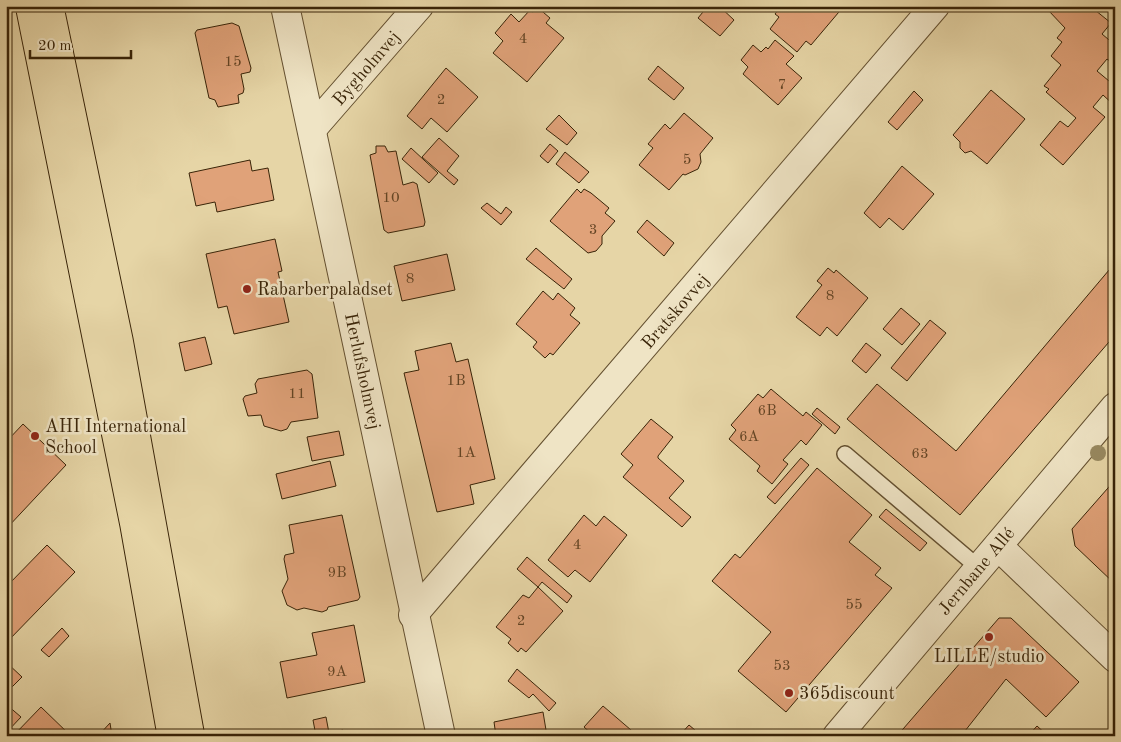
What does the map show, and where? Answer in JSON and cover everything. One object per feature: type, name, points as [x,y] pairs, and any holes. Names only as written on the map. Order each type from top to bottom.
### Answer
[{"type":"street","name":"Herlufsholmvej","points":[[285,6],[440,736]]},
{"type":"street","name":"Bygholmvej","points":[[312,129],[419,6]]},
{"type":"street","name":"Bratskovvej","points":[[413,615],[935,6]]},
{"type":"street","name":"Jernbane Allé","points":[[837,736],[1115,407]]},
{"type":"street","points":[[998,546],[1115,658]]},
{"type":"lane","points":[[845,454],[979,568]]},
{"type":"building","points":[[708,6],[719,6],[734,20],[720,36],[698,18]]},
{"type":"building","points":[[781,6],[844,6],[811,45],[806,41],[797,52],[770,29],[779,17],[775,14]]},
{"type":"building","points":[[1052,6],[1090,6],[1111,23],[1102,34],[1115,45],[1115,65],[1107,59],[1097,71],[1115,86],[1115,106],[1103,95],[1093,107],[1105,117],[1063,165],[1040,145],[1060,121],[1068,127],[1076,118],[1046,92],[1049,89],[1044,86],[1061,65],[1051,56],[1062,42],[1057,38],[1065,28],[1048,10]]},
{"type":"building","points":[[537,7],[550,18],[546,23],[564,38],[527,82],[493,53],[503,41],[495,33],[511,14],[519,22],[530,10],[533,12]]},
{"type":"building","points":[[232,23],[239,26],[251,68],[250,72],[241,74],[244,89],[243,93],[238,95],[239,103],[218,107],[215,100],[209,98],[195,33],[197,30]]},
{"type":"building","points":[[775,40],[794,56],[786,64],[802,78],[778,105],[743,74],[748,67],[741,60],[753,45],[761,52],[766,47],[768,49]]},
{"type":"building","points":[[658,66],[684,88],[674,100],[648,79]]},
{"type":"building","points":[[446,68],[478,97],[447,132],[431,118],[422,129],[407,116]]},
{"type":"building","points":[[991,90],[1025,119],[987,164],[971,151],[965,153],[960,148],[960,142],[953,135]]},
{"type":"building","points":[[914,91],[923,100],[897,130],[888,122]]},
{"type":"building","points":[[684,113],[713,138],[700,154],[701,162],[698,169],[685,175],[683,174],[669,190],[639,165],[653,148],[648,144],[665,124],[670,129]]},
{"type":"building","points":[[559,115],[577,133],[567,145],[546,129]]},
{"type":"building","points":[[439,138],[459,156],[447,171],[458,180],[454,185],[422,157]]},
{"type":"building","points":[[550,144],[558,151],[548,163],[540,156]]},
{"type":"building","points":[[376,146],[385,146],[388,152],[396,151],[403,185],[413,182],[417,184],[425,222],[424,226],[388,233],[384,230],[370,155],[376,153]]},
{"type":"building","points":[[411,148],[438,173],[429,183],[402,159]]},
{"type":"building","points":[[565,152],[589,172],[579,183],[556,164]]},
{"type":"building","points":[[250,160],[252,171],[268,168],[274,200],[217,212],[215,202],[196,206],[189,173]]},
{"type":"building","points":[[902,166],[934,194],[903,230],[889,218],[880,228],[864,213]]},
{"type":"building","points":[[577,189],[581,193],[584,189],[591,193],[609,208],[605,213],[615,221],[602,236],[602,244],[596,251],[588,253],[550,221]]},
{"type":"building","points":[[487,203],[501,214],[506,207],[512,212],[501,225],[481,208]]},
{"type":"building","points":[[647,220],[674,243],[664,256],[637,232]]},
{"type":"building","name":"Rabarberpaladset","points":[[275,239],[282,271],[278,272],[289,322],[234,334],[227,306],[218,308],[206,254]]},
{"type":"building","points":[[536,248],[572,279],[564,289],[526,259]]},
{"type":"building","points":[[447,254],[455,290],[402,301],[394,266]]},
{"type":"building","points":[[1115,263],[1115,335],[960,515],[847,419],[877,384],[956,451]]},
{"type":"building","points":[[828,268],[834,273],[836,270],[868,298],[837,336],[827,327],[820,336],[796,317],[822,285],[817,281]]},
{"type":"building","points":[[543,291],[553,300],[558,293],[575,308],[570,315],[580,323],[553,355],[550,353],[545,358],[533,347],[537,342],[516,324]]},
{"type":"building","points":[[901,308],[920,324],[902,345],[883,329]]},
{"type":"building","points":[[930,320],[946,333],[907,381],[891,368]]},
{"type":"building","points":[[205,337],[212,364],[185,371],[179,343]]},
{"type":"building","points":[[451,343],[456,362],[468,359],[495,479],[470,485],[474,504],[437,512],[404,373],[419,370],[415,351]]},
{"type":"building","points":[[866,343],[881,355],[866,373],[852,361]]},
{"type":"building","points":[[307,370],[312,374],[318,418],[291,422],[287,429],[281,431],[264,426],[261,415],[248,416],[243,399],[245,396],[257,393],[255,384],[258,379]]},
{"type":"building","points":[[771,389],[803,416],[806,412],[822,425],[806,445],[801,440],[783,460],[788,464],[772,484],[757,471],[760,466],[729,439],[736,430],[731,425],[758,394],[763,398]]},
{"type":"building","points":[[817,408],[840,427],[835,434],[812,414]]},
{"type":"building","points":[[651,419],[673,437],[658,458],[684,481],[669,498],[691,517],[682,527],[623,477],[633,465],[621,454]]},
{"type":"building","points":[[23,424],[66,465],[6,529],[6,442]]},
{"type":"building","points":[[339,431],[344,455],[312,461],[307,437]]},
{"type":"building","points":[[801,458],[809,465],[775,504],[767,497]]},
{"type":"building","points":[[330,461],[336,486],[282,499],[276,474]]},
{"type":"building","points":[[817,468],[872,515],[849,542],[881,568],[875,575],[892,588],[786,712],[738,671],[771,632],[712,581],[735,554],[740,558]]},
{"type":"building","points":[[1115,480],[1115,584],[1075,546],[1072,529]]},
{"type":"building","points":[[886,509],[927,543],[920,551],[879,517]]},
{"type":"building","points":[[342,515],[360,597],[358,600],[328,607],[327,610],[322,612],[304,608],[297,610],[287,605],[282,591],[288,579],[284,559],[285,555],[294,553],[289,525]]},
{"type":"building","points":[[584,515],[596,526],[604,516],[627,535],[590,582],[575,570],[568,577],[548,560]]},
{"type":"building","points":[[47,545],[75,572],[6,643],[6,587]]},
{"type":"building","points":[[527,557],[572,596],[567,603],[542,582],[538,587],[517,569]]},
{"type":"building","points":[[538,587],[563,611],[526,652],[521,648],[518,652],[508,643],[511,639],[496,627],[523,595],[529,598]]},
{"type":"building","points":[[999,618],[1011,618],[1079,682],[1046,717],[1006,679],[961,736],[897,736]]},
{"type":"building","points":[[354,625],[365,682],[287,698],[280,662],[317,655],[312,633]]},
{"type":"building","points":[[62,628],[69,636],[49,657],[41,650]]},
{"type":"building","points":[[6,662],[22,677],[6,693]]},
{"type":"building","points":[[517,669],[556,703],[549,711],[533,694],[529,698],[508,681]]},
{"type":"building","points":[[6,706],[21,717],[6,733]]},
{"type":"building","points":[[603,706],[638,736],[594,736],[584,727]]},
{"type":"building","points":[[41,707],[71,736],[13,736]]},
{"type":"building","points":[[543,712],[547,736],[496,736],[494,722]]},
{"type":"building","points":[[326,717],[329,733],[343,730],[343,734],[357,731],[358,736],[316,736],[313,720]]},
{"type":"building","points":[[110,723],[112,736],[98,736]]},
{"type":"building","points":[[689,725],[702,736],[679,736]]},
{"type":"building","points":[[1037,726],[1048,736],[1028,736]]},
{"type":"tram line","points":[[15,6],[120,527],[157,736]]},
{"type":"tram line","points":[[64,6],[133,338],[205,736]]},
{"type":"place","name":"Rabarberpaladset","points":[[247,289]]},
{"type":"place","name":"AHI International School","points":[[35,436]]},
{"type":"place","name":"LILLE/studio","points":[[989,637]]},
{"type":"place","name":"365discount","points":[[789,693]]}]
